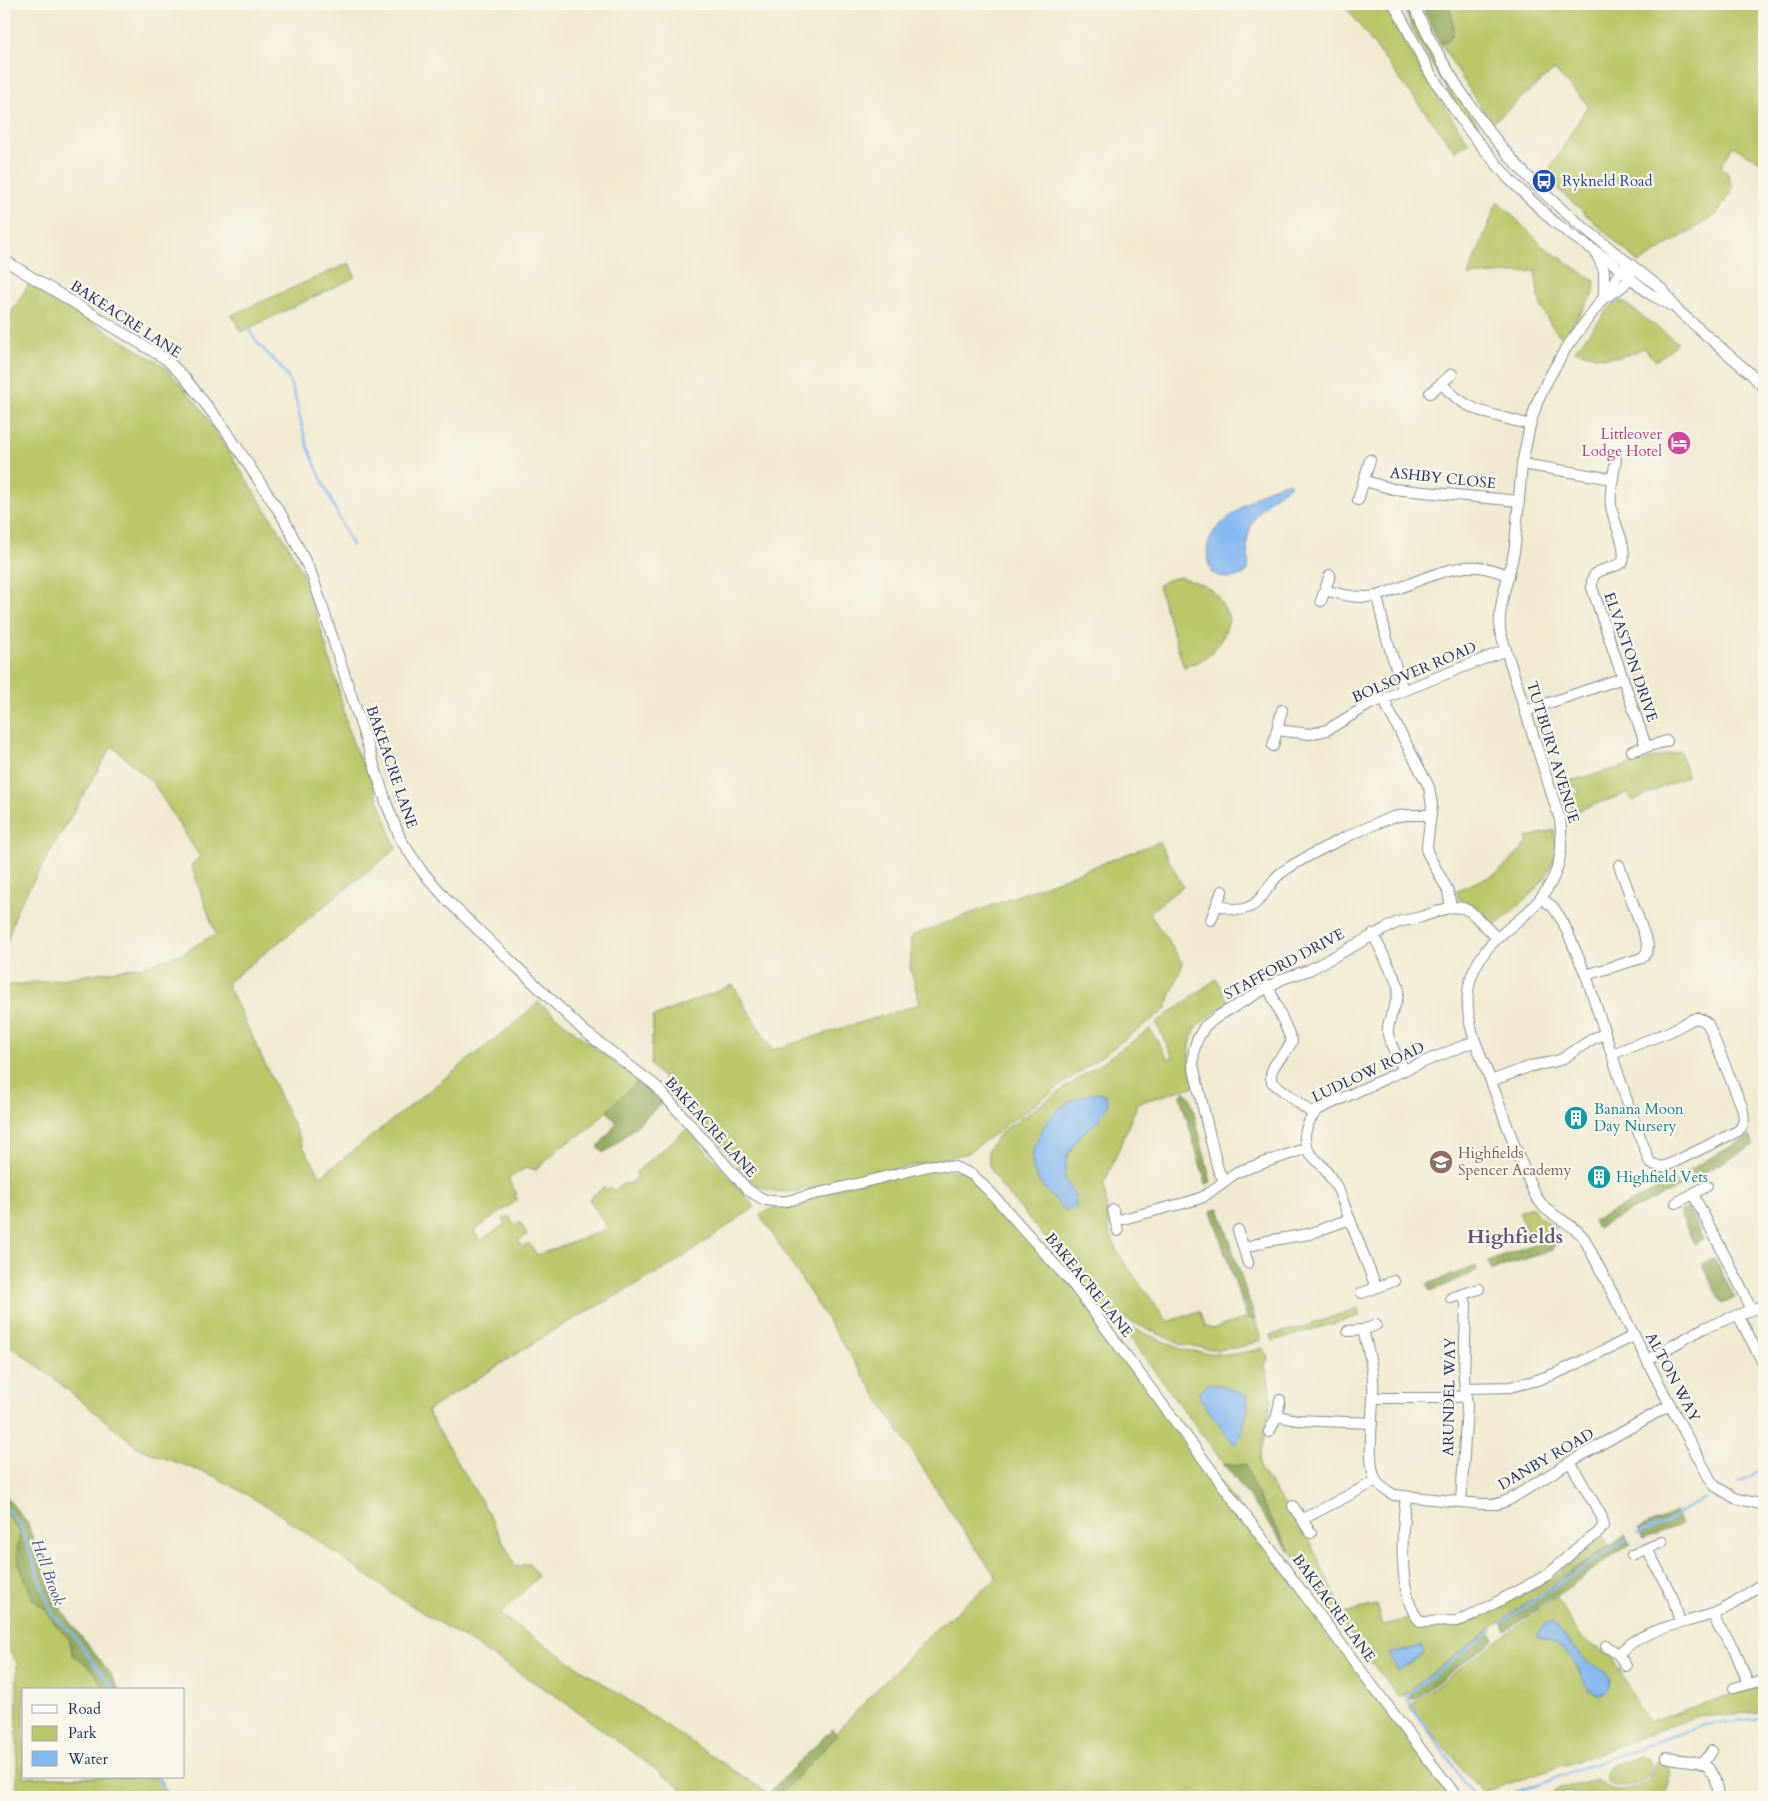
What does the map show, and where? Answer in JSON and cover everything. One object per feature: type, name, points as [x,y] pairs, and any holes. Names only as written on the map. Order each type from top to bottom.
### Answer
[{"type":"street","points":[[1394,4],[1430,73],[1484,150],[1509,179],[1552,221],[1621,270],[1650,294],[1674,307],[1752,375],[1764,388]]},
{"type":"street","points":[[1413,4],[1428,35],[1454,79],[1478,115],[1504,148],[1544,192],[1566,212],[1664,291],[1674,307]]},
{"type":"street","points":[[1595,252],[1604,270],[1604,298]]},
{"type":"street","name":"BAKEACRE LANE","points":[[4,260],[167,360],[186,378],[225,428],[284,519],[312,575],[387,805],[401,840],[420,870],[449,902],[584,1030],[656,1086],[748,1190],[761,1198],[774,1203],[787,1201],[933,1165],[955,1167],[973,1175],[1075,1287],[1457,1797]]},
{"type":"street","points":[[1621,270],[1632,265]]},
{"type":"street","points":[[1630,277],[1632,265]]},
{"type":"street","name":"TUTBURY AVENUE","points":[[1581,1234],[1566,1221],[1546,1209],[1536,1197],[1475,1041],[1468,1009],[1468,997],[1472,975],[1481,957],[1496,937],[1531,909],[1541,898],[1552,884],[1562,856],[1560,820],[1500,631],[1499,615],[1515,545],[1522,464],[1530,425],[1537,403],[1556,364],[1604,298],[1621,270]]},
{"type":"street","name":"TUTBURY AVENUE","points":[[1604,298],[1621,288],[1630,277]]},
{"type":"street","points":[[1430,393],[1452,374]]},
{"type":"street","points":[[1442,384],[1454,397],[1478,412],[1530,425]]},
{"type":"street","name":"ELVASTON DRIVE","points":[[1616,459],[1611,505],[1622,545],[1623,559],[1617,566],[1594,574],[1591,579],[1592,588],[1646,746]]},
{"type":"street","name":"ASHBY CLOSE","points":[[1358,500],[1370,460]]},
{"type":"street","points":[[1522,464],[1613,480]]},
{"type":"street","name":"ASHBY CLOSE","points":[[1365,481],[1393,489],[1519,501]]},
{"type":"street","points":[[1325,590],[1366,598],[1461,568],[1480,567],[1509,575]]},
{"type":"street","points":[[1321,601],[1330,576]]},
{"type":"street","points":[[1377,596],[1382,622],[1403,690]]},
{"type":"street","name":"BOLSOVER ROAD","points":[[1277,730],[1310,734],[1327,730],[1370,704],[1506,650]]},
{"type":"street","points":[[1525,711],[1623,678]]},
{"type":"street","points":[[1384,698],[1388,710],[1432,797],[1427,852],[1448,890],[1451,906],[1463,908],[1471,912],[1496,937]]},
{"type":"street","points":[[1273,746],[1282,710]]},
{"type":"street","name":"ELVASTON DRIVE","points":[[1632,751],[1667,741]]},
{"type":"street","points":[[1217,904],[1237,910],[1247,908],[1262,897],[1281,873],[1317,852],[1393,817],[1406,815],[1431,816]]},
{"type":"street","points":[[1586,975],[1642,958],[1648,952],[1648,945],[1619,865]]},
{"type":"street","points":[[1211,920],[1222,892]]},
{"type":"street","points":[[1541,898],[1553,908],[1564,922],[1586,975],[1605,1034],[1648,1159],[1655,1166],[1662,1167],[1668,1165],[1743,1127],[1742,1107],[1708,1024],[1703,1020],[1697,1018],[1691,1020],[1669,1032],[1612,1054]]},
{"type":"street","name":"STAFFORD DRIVE","points":[[1225,1181],[1219,1172],[1193,1065],[1197,1040],[1205,1026],[1268,986],[1309,970],[1398,922],[1421,917],[1451,906]]},
{"type":"street","points":[[1374,934],[1398,984],[1399,992],[1388,1035],[1404,1070]]},
{"type":"street","points":[[1268,986],[1292,1041],[1290,1047],[1272,1070],[1270,1076],[1272,1082],[1313,1114]]},
{"type":"street","points":[[1491,1081],[1531,1066],[1562,1059],[1594,1038],[1605,1034]]},
{"type":"street","name":"LUDLOW ROAD","points":[[1307,1148],[1306,1126],[1313,1114],[1319,1109],[1404,1070],[1475,1041]]},
{"type":"street","points":[[1116,1221],[1203,1197],[1237,1172],[1307,1148],[1338,1189],[1376,1287]]},
{"type":"street","points":[[1676,1203],[1707,1186]]},
{"type":"street","points":[[1693,1194],[1745,1295],[1750,1309]]},
{"type":"street","points":[[1244,1248],[1267,1241],[1309,1234],[1350,1219]]},
{"type":"street","points":[[1238,1230],[1248,1263]]},
{"type":"street","name":"ALTON WAY","points":[[1581,1234],[1670,1405],[1715,1486],[1735,1498],[1764,1505]]},
{"type":"street","points":[[1362,1293],[1394,1281]]},
{"type":"street","points":[[1451,1298],[1479,1288]]},
{"type":"street","name":"ARUNDEL WAY","points":[[1461,1502],[1466,1304],[1463,1294]]},
{"type":"street","points":[[1647,1360],[1704,1328],[1764,1305]]},
{"type":"street","points":[[1738,1314],[1764,1365]]},
{"type":"street","points":[[1348,1331],[1363,1330],[1376,1325]]},
{"type":"street","points":[[1303,1519],[1376,1481],[1372,1457],[1373,1379],[1370,1354],[1363,1330]]},
{"type":"street","points":[[1374,1398],[1442,1398],[1465,1392],[1534,1381],[1557,1373],[1634,1336]]},
{"type":"street","points":[[1269,1432],[1277,1416],[1280,1400]]},
{"type":"street","name":"DANBY ROAD","points":[[1376,1481],[1385,1490],[1394,1495],[1497,1504],[1509,1500],[1570,1462],[1670,1405]]},
{"type":"street","points":[[1277,1416],[1297,1420],[1372,1423]]},
{"type":"street","points":[[1406,1497],[1402,1523],[1402,1555],[1406,1588],[1412,1610],[1421,1622],[1456,1621],[1479,1612],[1550,1574],[1576,1549],[1598,1533],[1603,1526],[1602,1517],[1570,1462]]},
{"type":"street","points":[[1294,1506],[1311,1533]]},
{"type":"street","points":[[1632,1555],[1662,1542]]},
{"type":"street","points":[[1648,1549],[1673,1598],[1680,1623]]},
{"type":"street","points":[[1618,1654],[1628,1644],[1643,1635],[1713,1614],[1729,1606],[1764,1582]]},
{"type":"street","points":[[1713,1614],[1718,1628],[1734,1648],[1748,1683]]},
{"type":"street","points":[[1606,1646],[1618,1654],[1626,1666]]},
{"type":"street","points":[[1734,1688],[1764,1680]]},
{"type":"street","points":[[1704,1763],[1712,1751]]},
{"type":"street","points":[[1666,1757],[1704,1763],[1711,1770],[1718,1797]]},
{"type":"green space","points":[[1344,4],[1388,4],[1405,41],[1435,93],[1469,143],[1455,151]]},
{"type":"green space","points":[[1401,4],[1407,4],[1436,62],[1478,125],[1476,129],[1473,129],[1443,83]]},
{"type":"green space","points":[[1421,4],[1448,4],[1453,32],[1447,41],[1441,42],[1437,38]]},
{"type":"green space","points":[[1448,4],[1764,4],[1764,164],[1733,146],[1721,166],[1727,172],[1733,189],[1716,215],[1639,263],[1545,177],[1588,105],[1554,70],[1491,124],[1437,38],[1441,42],[1447,40],[1453,32],[1453,20]]},
{"type":"green space","points":[[1498,201],[1544,247],[1595,281],[1594,293],[1563,339],[1549,323],[1542,308],[1535,271],[1468,276]]},
{"type":"green space","points":[[349,263],[355,277],[241,332],[232,315]]},
{"type":"green space","points":[[29,284],[164,366],[200,407],[287,543],[304,577],[341,698],[348,729],[357,754],[369,772],[396,849],[227,983],[304,1148],[321,1176],[519,1020],[538,1002],[638,1080],[587,1131],[563,1145],[536,1170],[527,1167],[508,1179],[517,1194],[515,1196],[518,1200],[474,1231],[480,1241],[505,1224],[503,1220],[509,1216],[514,1225],[520,1222],[527,1235],[518,1240],[522,1247],[529,1243],[537,1255],[600,1232],[607,1227],[589,1199],[604,1187],[607,1190],[610,1187],[614,1191],[624,1183],[629,1184],[637,1178],[636,1172],[687,1129],[755,1207],[670,1266],[549,1333],[427,1411],[486,1509],[516,1567],[530,1563],[538,1577],[500,1615],[774,1797],[693,1797],[559,1698],[392,1593],[272,1509],[214,1476],[140,1449],[47,1373],[4,1341],[4,986],[143,966],[182,954],[216,935],[191,865],[200,857],[153,783],[112,746],[17,909],[4,953],[4,324]]},
{"type":"green space","points":[[1622,301],[1678,343],[1656,361],[1643,348],[1618,357],[1601,357],[1575,350],[1611,306]]},
{"type":"green space","points":[[1180,577],[1204,585],[1215,593],[1227,613],[1229,621],[1223,637],[1212,652],[1200,661],[1184,667],[1158,586],[1167,580]]},
{"type":"green space","points":[[1680,751],[1687,776],[1633,801],[1628,793],[1573,812],[1568,796],[1579,793],[1577,786],[1565,790],[1563,783]]},
{"type":"green space","points":[[1554,830],[1556,845],[1554,860],[1548,873],[1529,896],[1495,926],[1483,913],[1458,898],[1457,890],[1496,874],[1527,844],[1526,838]]},
{"type":"green space","points":[[1159,842],[1183,886],[1149,913],[1183,963],[1165,1010],[968,1153],[805,1190],[782,1192],[769,1190],[749,1179],[684,1098],[651,1066],[653,1017],[733,985],[772,1050],[920,1004],[910,968],[911,936]]},
{"type":"green space","points":[[1216,979],[1229,1002],[1198,1026],[1191,1040],[1189,1055],[1195,1086],[1138,1103],[1104,1184],[1109,1231],[1121,1258],[1168,1322],[1199,1311],[1205,1326],[1212,1329],[1247,1318],[1255,1319],[1261,1340],[1240,1347],[1218,1350],[1180,1344],[1102,1308],[1066,1262],[1001,1186],[989,1166],[988,1150],[1000,1133],[1150,1029],[1168,1059],[1173,1057],[1156,1023]],"holes":[[[1078,1137],[1064,1168],[1065,1178],[1074,1195],[1075,1202],[1075,1207],[1067,1211],[1044,1186]]]},
{"type":"green space","points":[[638,1080],[663,1102],[614,1146],[603,1153],[598,1147],[617,1123],[607,1111]]},
{"type":"green space","points":[[1185,1091],[1190,1097],[1211,1182],[1206,1184],[1180,1096]]},
{"type":"green space","points":[[1750,1136],[1754,1145],[1691,1180],[1685,1172]]},
{"type":"green space","points":[[915,1169],[965,1171],[1055,1263],[1457,1797],[774,1797],[933,1631],[997,1578],[958,1523],[760,1215],[787,1201]]},
{"type":"green space","points":[[1673,1179],[1679,1187],[1597,1228],[1593,1221]]},
{"type":"green space","points":[[1532,1207],[1537,1215],[1556,1228],[1529,1238],[1519,1212]]},
{"type":"green space","points":[[1219,1208],[1255,1319],[1247,1318],[1211,1211]]},
{"type":"green space","points":[[1688,1208],[1703,1239],[1694,1244],[1679,1212]]},
{"type":"green space","points":[[1547,1239],[1556,1243],[1552,1250],[1492,1270],[1488,1261]]},
{"type":"green space","points":[[1714,1258],[1735,1298],[1723,1304],[1702,1264]]},
{"type":"green space","points":[[1476,1266],[1477,1271],[1430,1292],[1427,1284]]},
{"type":"green space","points":[[1358,1308],[1360,1316],[1272,1341],[1270,1335],[1303,1327]]},
{"type":"green space","points":[[1118,1322],[1184,1350],[1225,1355],[1264,1348],[1268,1358],[1265,1365],[1272,1399],[1259,1462],[1260,1469],[1311,1544],[1343,1613],[1376,1605],[1382,1625],[1410,1619],[1420,1627],[1459,1625],[1476,1619],[1551,1578],[1603,1536],[1609,1546],[1547,1587],[1399,1698],[1332,1611],[1301,1566],[1260,1500],[1250,1479],[1246,1464],[1236,1466],[1224,1464]],"holes":[[[1421,1646],[1424,1653],[1399,1670],[1397,1670],[1396,1665],[1400,1652]]]},
{"type":"green space","points":[[1224,1464],[1236,1466],[1246,1464],[1253,1487],[1290,1552]]},
{"type":"green space","points":[[4,1494],[28,1524],[52,1595],[110,1673],[118,1688],[103,1688],[96,1675],[88,1666],[73,1655],[69,1639],[55,1624],[45,1609],[33,1600],[19,1563],[17,1550],[20,1532],[4,1510]]},
{"type":"green space","points":[[4,1506],[20,1526],[53,1615],[112,1688],[22,1688],[22,1778],[160,1778],[169,1797],[17,1797],[17,1663],[4,1643]]},
{"type":"green space","points":[[1675,1512],[1682,1524],[1643,1539],[1639,1529]]},
{"type":"green space","points":[[1625,1535],[1630,1544],[1506,1631],[1501,1622]]},
{"type":"green space","points":[[1556,1598],[1582,1639],[1613,1657],[1647,1723],[1723,1697],[1764,1686],[1764,1712],[1694,1717],[1600,1753],[1484,1792],[1409,1706]],"holes":[[[1555,1624],[1586,1661],[1608,1674],[1589,1691],[1568,1655],[1548,1639]]]},
{"type":"green space","points":[[1489,1631],[1494,1640],[1415,1699],[1409,1699],[1411,1690]]},
{"type":"green space","points":[[832,1729],[838,1735],[777,1797],[764,1797]]},
{"type":"green space","points":[[1641,1755],[1649,1759],[1651,1767],[1648,1775],[1641,1781],[1622,1787],[1607,1783],[1605,1776],[1610,1766]]},
{"type":"green space","points":[[1661,1760],[1665,1764],[1670,1765],[1669,1784],[1665,1795],[1647,1797],[1585,1797],[1573,1793],[1552,1797],[1537,1797],[1561,1788],[1596,1779],[1612,1790],[1633,1789],[1650,1777],[1654,1764]]},
{"type":"water","points":[[1289,482],[1291,485],[1262,508],[1252,524],[1247,542],[1249,564],[1247,572],[1230,578],[1212,573],[1207,552],[1211,537],[1218,527],[1257,496],[1270,488]]},
{"type":"water","points":[[1095,1092],[1106,1096],[1108,1105],[1098,1121],[1078,1137],[1067,1156],[1064,1177],[1076,1198],[1075,1207],[1066,1211],[1047,1192],[1035,1175],[1032,1161],[1033,1152],[1045,1125],[1057,1111],[1070,1101]]},
{"type":"water","points":[[1208,1383],[1221,1385],[1247,1396],[1248,1409],[1238,1443],[1234,1444],[1200,1399],[1199,1391]]},
{"type":"water","points":[[1548,1623],[1555,1624],[1582,1656],[1607,1673],[1611,1681],[1606,1692],[1599,1696],[1594,1693],[1586,1685],[1575,1662],[1563,1649],[1548,1640],[1537,1637],[1540,1629]]},
{"type":"water","points":[[1421,1646],[1424,1653],[1397,1670],[1389,1653]]},
{"type":"waterway","points":[[249,327],[256,341],[284,371],[292,386],[307,444],[352,546]]},
{"type":"waterway","points":[[1738,1482],[1750,1477],[1764,1466]]},
{"type":"waterway","points":[[1638,1533],[1663,1523],[1705,1498]]},
{"type":"waterway","name":"Hell Brook","points":[[4,1506],[20,1526],[53,1615],[71,1632],[113,1688]]},
{"type":"waterway","points":[[1501,1623],[1626,1539]]},
{"type":"waterway","points":[[1474,1797],[1405,1696],[1493,1630]]},
{"type":"waterway","points":[[1502,1797],[1703,1725],[1764,1718]]},
{"type":"waterway","name":"Hell Brook","points":[[158,1778],[167,1797]]},
{"type":"place","name":"Rykneld Road","points":[[1544,181]]},
{"type":"place","name":"Littleover Lodge Hotel","points":[[1679,443]]},
{"type":"place","name":"Banana Moon Day Nursery","points":[[1576,1118]]},
{"type":"place","name":"Highfields Spencer Academy","points":[[1441,1162]]},
{"type":"place","name":"Highfield Vets","points":[[1599,1177]]},
{"type":"district","name":"Highfields","points":[[1515,1236]]}]
